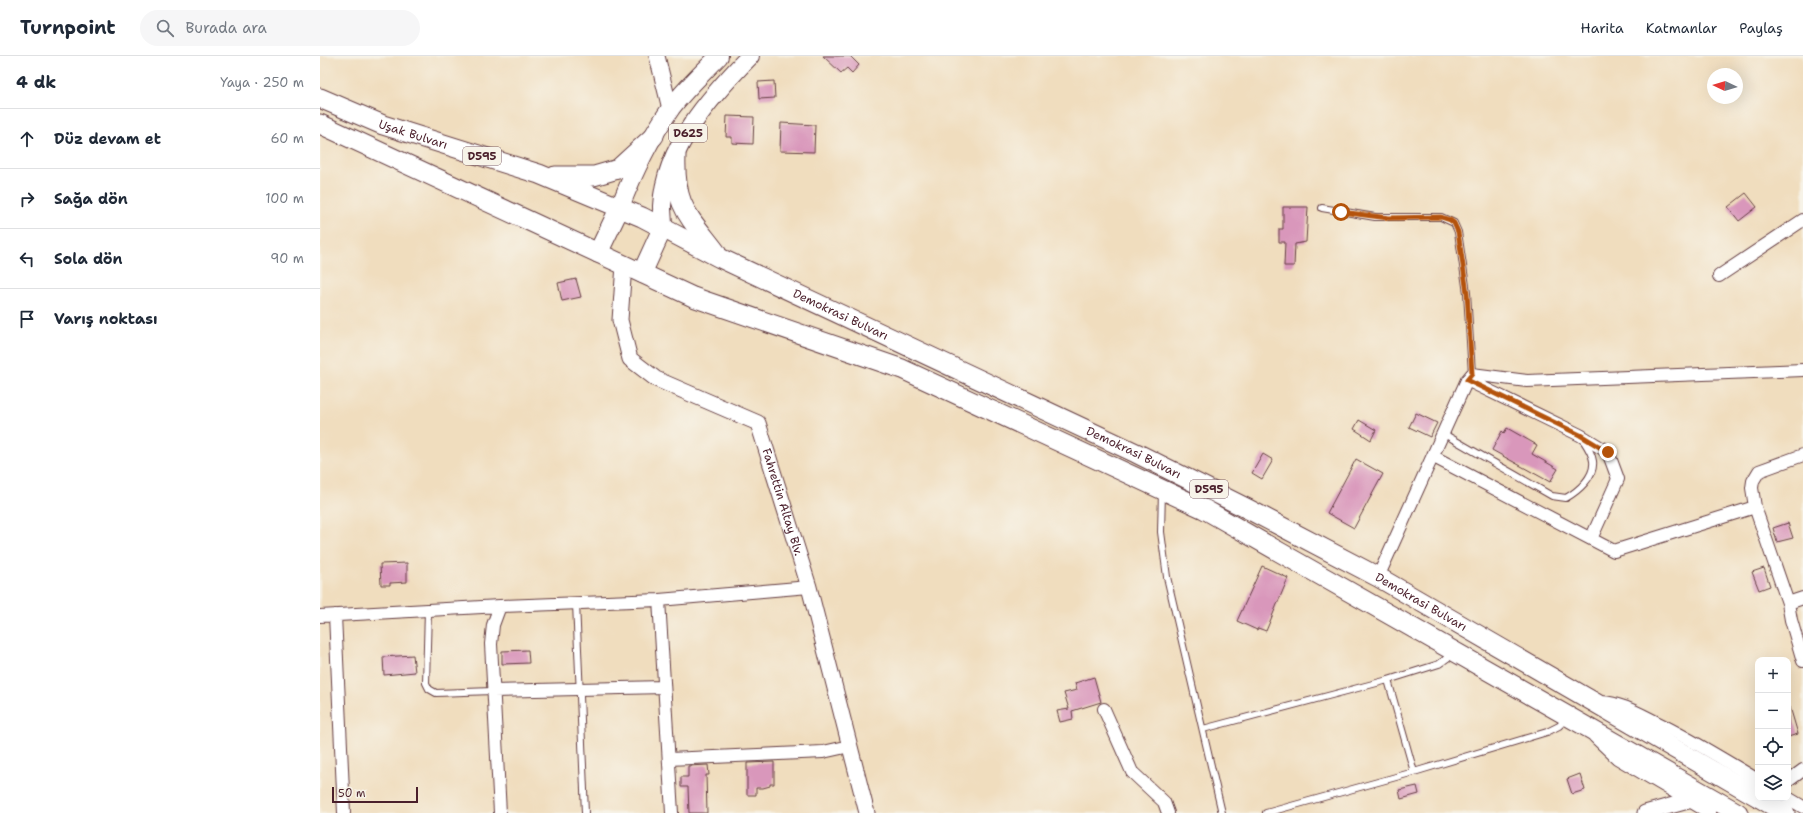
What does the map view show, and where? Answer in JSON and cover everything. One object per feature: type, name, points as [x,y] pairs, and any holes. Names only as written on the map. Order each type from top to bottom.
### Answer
[{"type":"highway","name":"Uşak Bulvarı","points":[[320,98],[383,125],[538,174],[642,217]]},
{"type":"highway","name":"Uşak Bulvarı","points":[[320,124],[624,265]]},
{"type":"highway","points":[[538,174],[578,177],[607,173],[618,169],[654,136]]},
{"type":"highway","points":[[676,156],[675,177],[679,199],[690,220],[720,258]]},
{"type":"highway","points":[[598,253],[620,207]]},
{"type":"highway","name":"Demokrasi Bulvarı","points":[[642,217],[720,258],[1136,453],[1248,509],[1378,577],[1755,796]]},
{"type":"highway","points":[[642,274],[663,227]]},
{"type":"highway","name":"Demokrasi Bulvarı","points":[[624,265],[693,297],[902,369],[1204,509],[1738,813]]},
{"type":"highway","name":"Demokrasi Bulvarı","points":[[1764,801],[1786,813]]},
{"type":"main road","name":"D625","points":[[620,207],[638,164],[670,109],[719,56]]},
{"type":"main road","name":"D625","points":[[663,227],[662,206],[668,175],[683,141],[706,107],[750,56]]},
{"type":"street","points":[[657,56],[670,109]]},
{"type":"street","points":[[1719,276],[1803,220]]},
{"type":"street","name":"Fahrettin Altay Blv.","points":[[624,265],[620,320],[630,359],[656,379],[758,423],[809,587],[867,813]]},
{"type":"street","points":[[1470,377],[1527,381],[1803,370]]},
{"type":"street","points":[[1378,577],[1470,377]]},
{"type":"street","points":[[1470,377],[1580,435],[1608,452],[1618,479],[1591,539]]},
{"type":"street","points":[[1803,455],[1759,471],[1755,475],[1752,488],[1756,507],[1788,603],[1791,620],[1803,660]]},
{"type":"street","points":[[1434,457],[1614,551],[1756,507]]},
{"type":"street","points":[[320,616],[500,606],[659,600],[809,587]]},
{"type":"street","points":[[1788,603],[1803,598]]},
{"type":"street","points":[[659,600],[672,813]]},
{"type":"street","points":[[500,606],[496,615],[492,635],[493,691],[500,813]]},
{"type":"street","points":[[335,615],[344,813]]},
{"type":"street","points":[[493,691],[664,687]]},
{"type":"street","points":[[1592,702],[1611,703],[1643,715],[1671,729],[1755,778]]},
{"type":"street","points":[[1104,709],[1132,772],[1164,802],[1168,813]]},
{"type":"street","points":[[1587,727],[1599,742],[1617,758],[1710,813]]},
{"type":"street","points":[[669,759],[823,752],[850,746]]},
{"type":"street","points":[[1791,779],[1803,770]]},
{"type":"street","points":[[1791,800],[1803,807]]},
{"type":"street","points":[[1645,813],[1688,801]]},
{"type":"lane","points":[[1322,208],[1375,217],[1441,217],[1454,223],[1458,232],[1467,293],[1470,377]]},
{"type":"lane","points":[[1444,434],[1552,496],[1566,498],[1579,490],[1590,474],[1593,461],[1580,435]]},
{"type":"lane","points":[[1162,490],[1161,532],[1163,554],[1222,813]]},
{"type":"lane","points":[[576,603],[581,689],[585,813]]},
{"type":"lane","points":[[428,610],[426,683],[429,689],[436,693],[493,691]]},
{"type":"lane","points":[[1203,729],[1388,680],[1439,664],[1456,652]]},
{"type":"lane","points":[[1388,680],[1414,772]]},
{"type":"lane","points":[[1266,813],[1414,772],[1553,729],[1559,726],[1568,715]]},
{"type":"building","points":[[823,56],[850,56],[859,65],[852,73],[847,68],[841,73]]},
{"type":"building","points":[[774,81],[775,98],[759,99],[758,82]]},
{"type":"building","points":[[727,116],[754,117],[753,144],[732,143],[732,137],[726,137]]},
{"type":"building","points":[[781,123],[815,125],[814,152],[780,151]]},
{"type":"building","points":[[1746,193],[1757,207],[1739,221],[1728,207]]},
{"type":"building","points":[[1283,207],[1308,207],[1306,242],[1295,244],[1294,266],[1284,266],[1285,242],[1279,242],[1279,229],[1283,229]]},
{"type":"building","points":[[576,279],[581,297],[562,301],[558,283]]},
{"type":"building","points":[[1416,413],[1437,423],[1430,437],[1409,427]]},
{"type":"building","points":[[1359,420],[1376,430],[1371,440],[1354,429]]},
{"type":"building","points":[[1507,428],[1537,445],[1532,454],[1558,469],[1550,482],[1492,450],[1502,431],[1504,433]]},
{"type":"building","points":[[1263,454],[1273,460],[1262,479],[1252,473]]},
{"type":"building","points":[[1356,459],[1383,474],[1354,528],[1327,513]]},
{"type":"building","points":[[1788,523],[1793,538],[1777,542],[1773,528]]},
{"type":"building","points":[[407,563],[407,582],[381,585],[380,564]]},
{"type":"building","points":[[1262,566],[1288,578],[1266,631],[1258,628],[1257,630],[1237,621]]},
{"type":"building","points":[[1764,568],[1770,586],[1759,590],[1752,572]]},
{"type":"building","points":[[528,650],[529,663],[502,664],[502,651]]},
{"type":"building","points":[[413,655],[415,672],[384,675],[383,657]]},
{"type":"building","points":[[1094,677],[1101,702],[1072,711],[1073,719],[1060,722],[1057,711],[1069,709],[1064,693],[1077,690],[1075,683]]},
{"type":"building","points":[[1791,710],[1798,734],[1791,736]]},
{"type":"building","points":[[774,762],[774,784],[770,784],[770,786],[763,788],[756,788],[756,795],[747,795],[747,763]]},
{"type":"building","points":[[708,765],[709,775],[706,775],[707,813],[689,813],[688,787],[681,787],[681,777],[688,777],[688,766]]},
{"type":"building","points":[[1580,774],[1585,790],[1572,794],[1567,779]]},
{"type":"building","points":[[1417,786],[1419,794],[1401,799],[1399,790]]},
{"type":"route","points":[[1341,212],[1389,218],[1441,217],[1454,223],[1458,232],[1467,293],[1471,341],[1472,374],[1467,380],[1580,435],[1608,452]]}]
